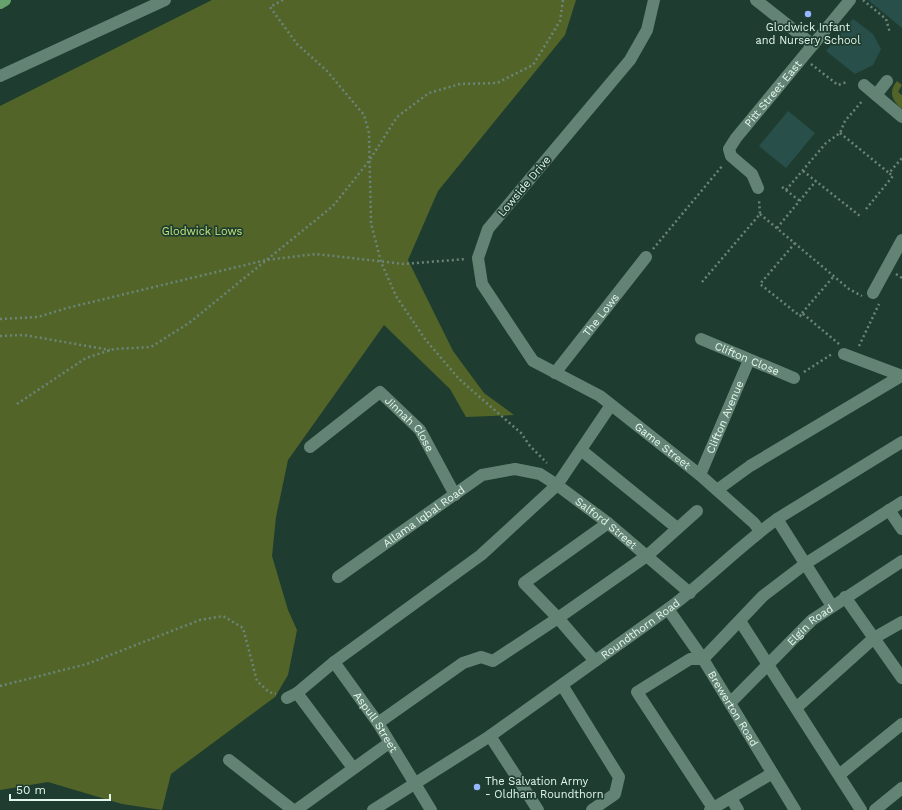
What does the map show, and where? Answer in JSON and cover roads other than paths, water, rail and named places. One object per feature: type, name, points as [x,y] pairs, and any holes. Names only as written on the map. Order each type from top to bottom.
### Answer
[{"type":"main road","points":[[0,2],[5,0]]},
{"type":"street","points":[[0,76],[165,0]]},
{"type":"street","name":"Lowside Drive","points":[[555,373],[533,361],[525,351],[482,284],[478,258],[488,229],[630,60],[647,30],[654,0]]},
{"type":"street","points":[[756,0],[813,45]]},
{"type":"street","name":"Pitt Street East","points":[[758,188],[752,174],[731,156],[729,149],[736,138],[850,0]]},
{"type":"street","points":[[871,96],[887,81]]},
{"type":"street","points":[[864,85],[871,96],[902,117]]},
{"type":"street","points":[[871,298],[898,254],[902,240]]},
{"type":"street","name":"The Lows","points":[[555,373],[646,257]]},
{"type":"street","name":"Clifton Close","points":[[701,339],[794,378]]},
{"type":"street","points":[[842,350],[902,376]]},
{"type":"street","name":"Clifton Avenue","points":[[700,475],[749,360]]},
{"type":"street","name":"Game Street","points":[[555,373],[600,396],[611,404],[700,475],[760,531]]},
{"type":"street","points":[[717,490],[750,466],[902,376]]},
{"type":"street","name":"Jinnah Close","points":[[310,447],[380,392],[420,430],[456,495]]},
{"type":"street","points":[[353,768],[292,695],[334,662],[481,555],[560,482],[611,404]]},
{"type":"street","name":"Roundthorn Road","points":[[373,810],[490,736],[668,609],[690,593],[760,531],[777,519],[902,442]]},
{"type":"street","points":[[581,450],[677,528]]},
{"type":"street","name":"Allama Iqbal Road","points":[[338,577],[456,495],[482,475],[515,469]]},
{"type":"street","name":"Salford Street","points":[[515,469],[540,474],[560,482],[648,555],[690,593]]},
{"type":"street","points":[[771,774],[712,809],[637,692],[690,659],[703,659],[763,596],[805,564],[902,502]]},
{"type":"street","points":[[889,510],[902,529]]},
{"type":"street","points":[[378,723],[464,663],[481,657],[493,661],[558,618],[648,555],[696,511]]},
{"type":"street","points":[[777,519],[832,606]]},
{"type":"street","points":[[595,661],[558,618],[524,583],[608,523]]},
{"type":"street","name":"Elgin Road","points":[[730,703],[812,620],[902,561]]},
{"type":"street","points":[[845,597],[902,678]]},
{"type":"street","name":"Brewerton Road","points":[[668,609],[703,659],[771,774],[795,810]]},
{"type":"street","points":[[740,620],[861,810]]},
{"type":"street","points":[[796,708],[874,638],[902,622]]},
{"type":"street","name":"Aspull Street","points":[[334,662],[378,723],[431,810]]},
{"type":"street","points":[[562,685],[619,777],[615,794],[592,810]]},
{"type":"street","points":[[839,776],[902,724]]},
{"type":"street","points":[[490,736],[538,810]]},
{"type":"street","points":[[296,810],[389,743]]},
{"type":"street","points":[[229,760],[293,810]]},
{"type":"street","points":[[875,810],[902,788]]},
{"type":"street","points":[[731,798],[738,810]]},
{"type":"place","name":"Glodwick Infant and Nursery School","points":[[808,14]]},
{"type":"place","name":"The Salvation Army - Oldham Roundthorn","points":[[477,787]]},
{"type":"park label","name":"Glodwick Lows","points":[[202,231]]}]
